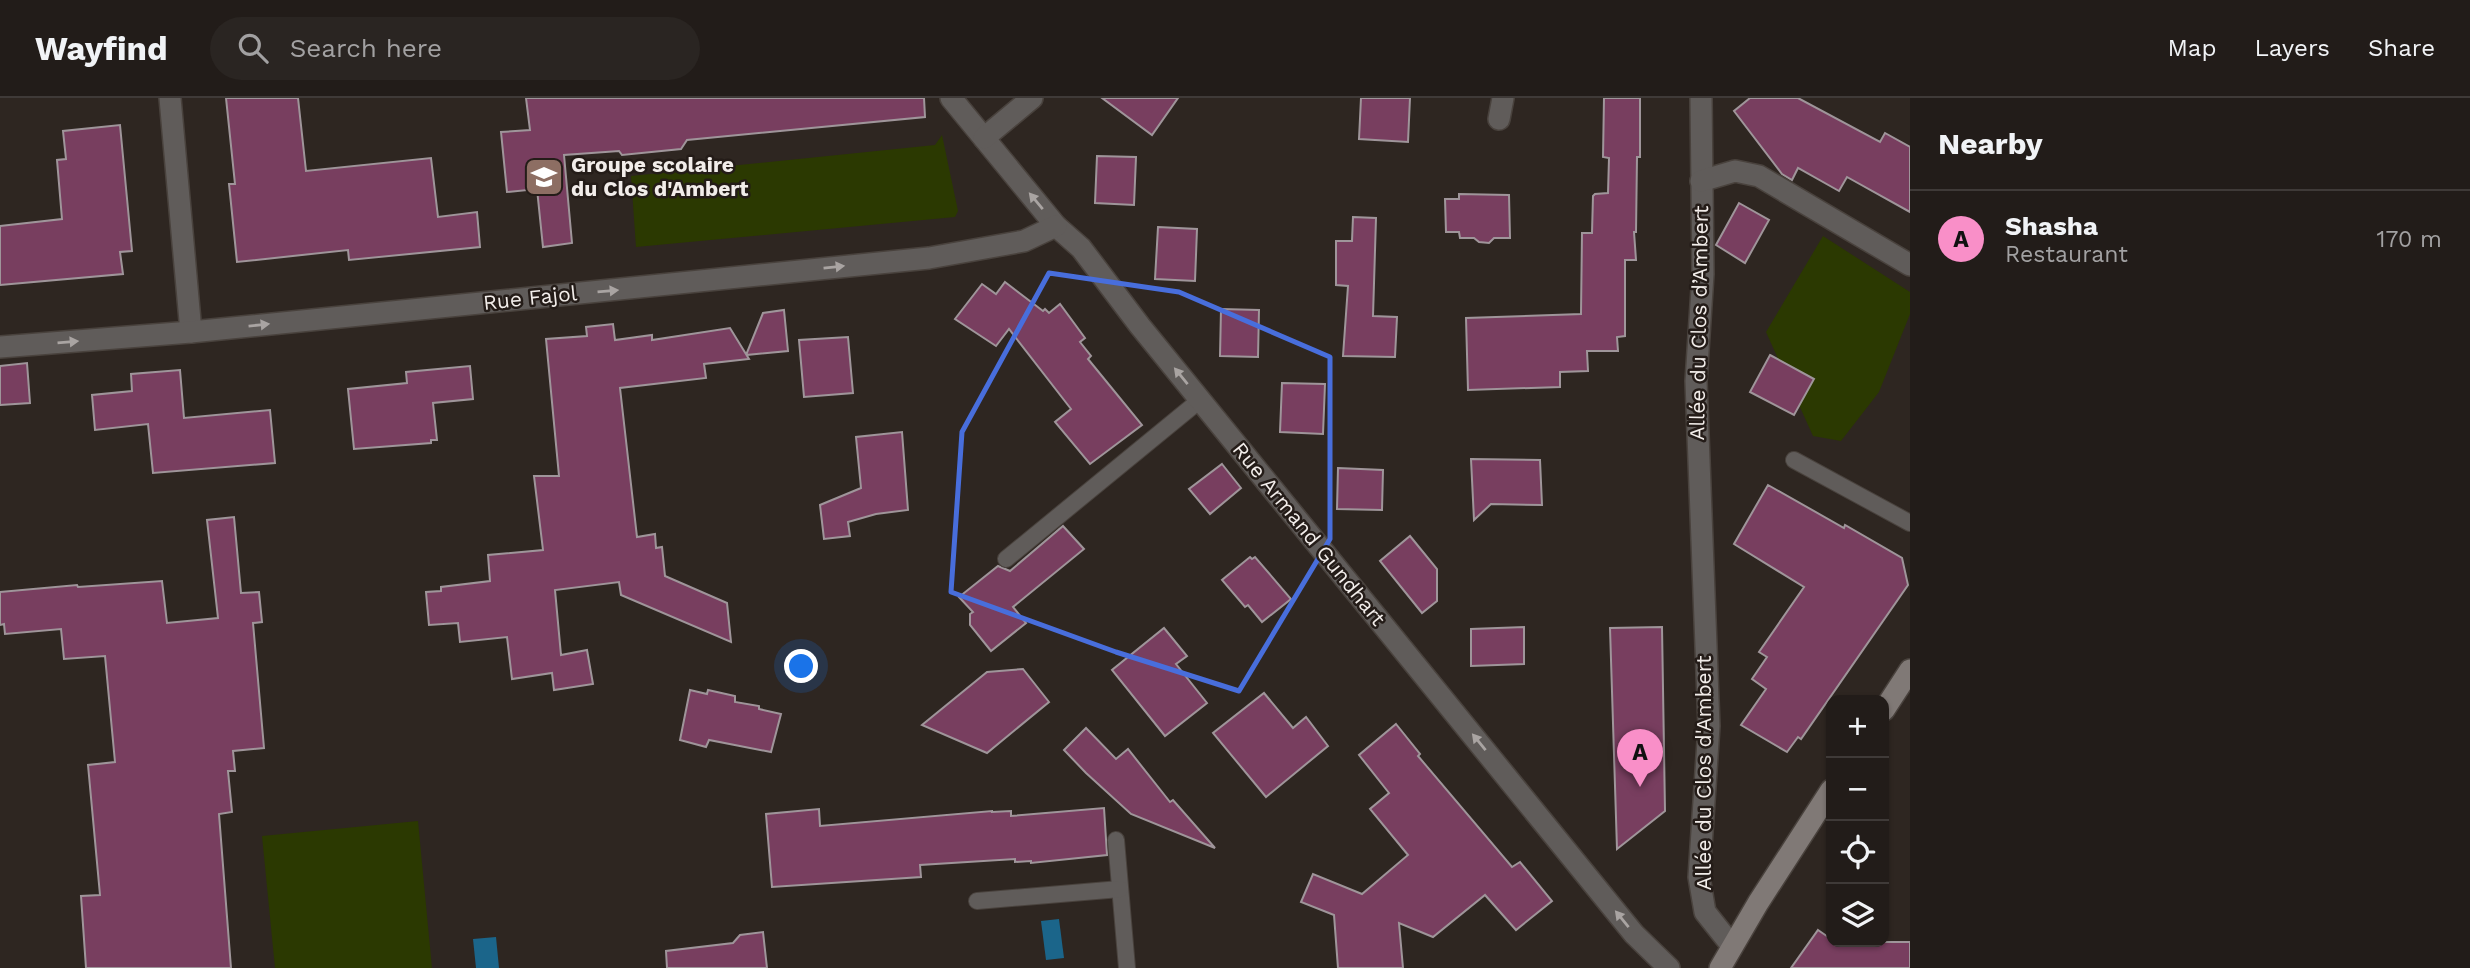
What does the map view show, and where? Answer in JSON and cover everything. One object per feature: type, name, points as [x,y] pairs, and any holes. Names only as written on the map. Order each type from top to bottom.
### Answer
[{"type":"street","points":[[170,98],[191,332]]},
{"type":"street","name":"Rue Armand Gundhart","points":[[951,98],[1056,226],[1081,248],[1200,400],[1634,934],[1669,968]]},
{"type":"street","points":[[984,138],[1032,98]]},
{"type":"street","name":"Allée du Clos d’Ambert","points":[[1700,98],[1703,274],[1696,381],[1701,548]]},
{"type":"street","points":[[1700,181],[1735,171],[1759,176],[1910,265]]},
{"type":"street","name":"Rue Fajol","points":[[0,347],[191,332],[929,258],[1024,241],[1056,226]]},
{"type":"street","name":"Allée du Clos d'Ambert","points":[[1701,548],[1709,726],[1699,877],[1705,912],[1732,946]]},
{"type":"street","points":[[1889,702],[1910,670]]},
{"type":"street","points":[[1720,968],[1826,798]]},
{"type":"lane","points":[[1006,559],[1200,400]]},
{"type":"lane","points":[[1794,460],[1910,523]]},
{"type":"lane","points":[[1116,840],[1127,968]]},
{"type":"lane","points":[[977,901],[1120,889]]},
{"type":"highlighted area","points":[[1049,273],[1179,292],[1330,357],[1330,539],[1239,691],[1116,652],[951,592],[962,432]]},
{"type":"green space","points":[[942,135],[958,211],[955,217],[636,247],[631,176],[935,145]]},
{"type":"green space","points":[[1823,236],[1910,292],[1910,314],[1879,392],[1841,441],[1813,436],[1766,332]]},
{"type":"green space","points":[[418,821],[432,968],[275,968],[262,836]]},
{"type":"water","points":[[1059,919],[1064,958],[1046,960],[1041,921]]},
{"type":"water","points":[[496,937],[499,968],[476,968],[473,939]]},
{"type":"building","points":[[226,98],[298,98],[306,171],[431,158],[438,217],[477,212],[480,247],[349,260],[348,250],[237,262],[229,184],[235,184]]},
{"type":"building","points":[[526,98],[924,98],[925,117],[687,140],[681,149],[622,155],[619,151],[564,155],[572,243],[543,247],[537,189],[507,192],[501,132],[530,130]]},
{"type":"building","points":[[1102,98],[1178,98],[1152,135]]},
{"type":"building","points":[[1361,98],[1410,98],[1408,142],[1359,139]]},
{"type":"building","points":[[1604,98],[1640,98],[1640,157],[1637,157],[1634,232],[1636,260],[1625,260],[1625,336],[1617,337],[1618,351],[1587,351],[1588,371],[1560,372],[1560,387],[1468,390],[1466,318],[1581,314],[1582,233],[1592,233],[1593,196],[1608,193],[1609,158],[1603,157]]},
{"type":"building","points":[[1750,98],[1798,98],[1880,142],[1885,133],[1910,147],[1910,212],[1847,177],[1839,191],[1798,168],[1792,180],[1782,174],[1734,111]]},
{"type":"building","points":[[120,125],[132,251],[120,252],[123,274],[0,285],[0,226],[62,219],[57,160],[66,159],[63,131]]},
{"type":"building","points":[[1097,156],[1136,157],[1134,205],[1095,203]]},
{"type":"building","points":[[1459,194],[1509,195],[1510,238],[1494,238],[1489,243],[1479,242],[1474,238],[1460,238],[1459,232],[1446,232],[1445,199],[1459,199]]},
{"type":"building","points":[[1739,203],[1769,220],[1745,263],[1716,245]]},
{"type":"building","points":[[1353,217],[1376,218],[1373,316],[1397,317],[1395,357],[1343,356],[1348,286],[1336,285],[1336,241],[1352,241]]},
{"type":"building","points":[[1158,227],[1197,229],[1195,281],[1155,279]]},
{"type":"building","points":[[1005,282],[1043,311],[1045,309],[1049,313],[1060,304],[1085,338],[1080,342],[1091,356],[1088,359],[1142,425],[1090,464],[1055,422],[1071,409],[1009,329],[996,346],[955,319],[982,284],[996,294]]},
{"type":"building","points":[[1221,309],[1259,310],[1258,357],[1220,356]]},
{"type":"building","points":[[784,310],[788,351],[746,355],[763,313]]},
{"type":"building","points":[[613,324],[615,340],[652,335],[652,340],[730,328],[749,359],[704,364],[706,378],[620,388],[637,537],[655,534],[656,548],[662,547],[665,576],[727,603],[731,642],[621,595],[619,582],[555,590],[561,655],[587,650],[593,684],[554,690],[552,673],[512,679],[507,637],[460,642],[458,623],[429,625],[426,592],[441,591],[441,587],[490,581],[488,555],[543,550],[534,476],[559,476],[546,339],[587,336],[586,327]]},
{"type":"building","points":[[848,337],[853,393],[804,397],[799,340]]},
{"type":"building","points":[[1770,355],[1814,379],[1794,415],[1750,392]]},
{"type":"building","points":[[27,363],[30,403],[0,405],[0,366]]},
{"type":"building","points":[[470,366],[473,399],[433,403],[437,440],[431,440],[431,443],[354,449],[348,389],[407,383],[406,372]]},
{"type":"building","points":[[180,370],[184,418],[270,410],[275,463],[153,473],[148,424],[95,430],[92,395],[132,391],[131,374]]},
{"type":"building","points":[[1282,383],[1325,384],[1323,434],[1280,432]]},
{"type":"building","points":[[902,432],[908,510],[876,514],[848,522],[850,536],[824,539],[820,505],[861,488],[856,437]]},
{"type":"building","points":[[1471,459],[1540,460],[1542,505],[1491,504],[1474,520]]},
{"type":"building","points":[[1222,464],[1241,488],[1210,514],[1189,489]]},
{"type":"building","points":[[1338,468],[1383,470],[1382,510],[1337,509]]},
{"type":"building","points":[[1768,485],[1902,558],[1908,585],[1832,695],[1826,695],[1826,703],[1801,739],[1798,737],[1787,752],[1741,725],[1766,689],[1752,679],[1767,657],[1759,652],[1804,587],[1734,544]]},
{"type":"building","points":[[234,517],[241,593],[259,592],[262,622],[253,623],[264,748],[233,751],[235,771],[228,771],[232,812],[219,814],[231,968],[86,968],[81,896],[100,895],[88,765],[115,762],[105,656],[64,659],[61,629],[5,634],[4,624],[0,625],[0,592],[162,581],[167,623],[218,618],[207,520]]},
{"type":"building","points":[[1063,526],[1084,549],[1013,607],[1026,623],[991,651],[970,625],[970,614],[973,612],[959,597],[998,566],[1010,571]]},
{"type":"building","points":[[1410,536],[1437,569],[1437,601],[1422,613],[1380,561]]},
{"type":"building","points":[[1250,557],[1255,557],[1291,599],[1262,622],[1222,580]]},
{"type":"building","points":[[1524,627],[1524,664],[1471,666],[1471,629]]},
{"type":"building","points":[[1662,627],[1665,811],[1617,849],[1610,628]]},
{"type":"building","points":[[1164,628],[1187,656],[1176,664],[1207,703],[1165,736],[1112,670]]},
{"type":"building","points":[[1023,669],[1049,702],[987,753],[922,725],[987,672]]},
{"type":"building","points":[[690,690],[707,694],[708,690],[735,696],[735,702],[759,706],[759,709],[781,714],[771,752],[709,740],[706,747],[680,740]]},
{"type":"building","points":[[1264,693],[1293,728],[1306,717],[1328,746],[1266,797],[1213,733]]},
{"type":"building","points":[[1396,724],[1420,754],[1418,756],[1512,867],[1520,862],[1552,901],[1516,930],[1485,895],[1433,937],[1399,923],[1403,968],[1338,968],[1334,915],[1301,902],[1313,874],[1362,894],[1408,855],[1370,809],[1389,793],[1359,755]]},
{"type":"building","points":[[1086,728],[1116,759],[1128,749],[1170,802],[1173,800],[1215,848],[1131,814],[1086,773],[1064,750]]},
{"type":"building","points":[[1104,808],[1107,855],[1031,863],[1015,862],[1015,859],[920,865],[921,877],[772,887],[766,814],[819,809],[820,826],[992,811],[1011,811],[1011,816]]},
{"type":"building","points":[[1818,930],[1826,936],[1826,947],[1889,947],[1889,942],[1910,942],[1910,968],[1791,968]]},
{"type":"building","points":[[763,932],[767,968],[667,968],[666,951],[733,943],[740,935]]},
{"type":"place","name":"Groupe scolaire du Clos d'Ambert","points":[[544,177]]},
{"type":"place","name":"Shasha","points":[[1640,787]]}]
